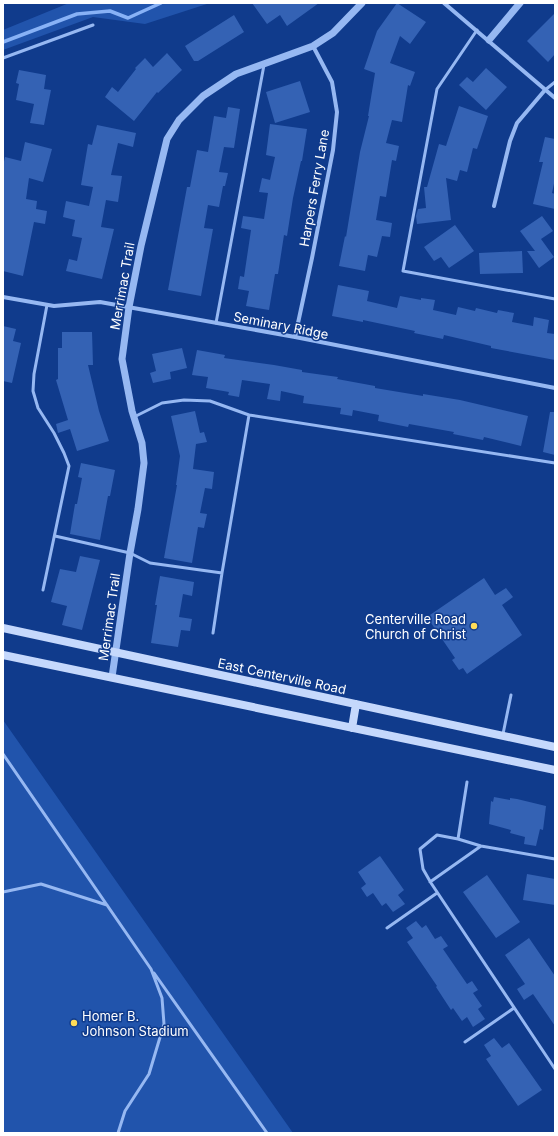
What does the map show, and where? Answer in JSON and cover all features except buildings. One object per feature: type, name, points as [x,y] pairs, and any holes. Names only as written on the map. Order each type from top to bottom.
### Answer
[{"type":"main road","name":"East Centerville Road","points":[[3,628],[555,747]]},
{"type":"main road","points":[[3,655],[555,770]]},
{"type":"main road","points":[[352,728],[356,704]]},
{"type":"street","name":"Merrimac Trail","points":[[112,678],[144,463],[142,443],[134,417],[122,359],[129,307],[141,246],[167,139],[179,120],[203,96],[236,74],[313,46],[333,32],[362,3]]},
{"type":"street","points":[[444,3],[555,98]]},
{"type":"street","points":[[489,40],[520,3]]},
{"type":"street","name":"Harpers Ferry Lane","points":[[295,338],[333,150],[337,112],[332,82],[313,46]]},
{"type":"street","points":[[494,206],[510,141],[517,123],[545,90]]},
{"type":"street","name":"Seminary Ridge","points":[[3,297],[54,306],[100,302],[555,388]]},
{"type":"lane","points":[[3,58],[93,25]]},
{"type":"lane","points":[[477,30],[437,89],[403,271],[555,299]]},
{"type":"lane","points":[[216,323],[264,64]]},
{"type":"lane","points":[[545,90],[555,82]]},
{"type":"lane","points":[[43,590],[69,466],[64,452],[54,433],[38,408],[33,391],[34,374],[47,305]]},
{"type":"lane","points":[[134,417],[162,403],[184,400],[210,401],[249,415],[555,463]]},
{"type":"lane","points":[[213,633],[249,415]]},
{"type":"lane","points":[[55,536],[130,553],[150,563],[222,573]]},
{"type":"lane","points":[[502,736],[511,695]]},
{"type":"lane","points":[[3,754],[151,969],[267,1133]]},
{"type":"lane","points":[[458,839],[467,782]]},
{"type":"lane","points":[[555,859],[481,846],[458,839],[437,835],[420,849],[423,869],[430,882],[555,1069]]},
{"type":"lane","points":[[430,882],[481,846]]},
{"type":"lane","points":[[3,892],[40,884],[107,905]]},
{"type":"lane","points":[[387,928],[437,893]]},
{"type":"lane","points":[[118,1133],[125,1111],[149,1074],[164,1024],[162,998],[151,969]]},
{"type":"lane","points":[[465,1042],[514,1008]]},
{"type":"shaded area","points":[[69,3],[210,3],[145,24],[93,17],[3,50],[3,30]]},
{"type":"shaded area","points":[[3,720],[293,1133],[3,1133]]},
{"type":"waterway","points":[[3,42],[77,14],[110,11],[128,18],[161,3]]},
{"type":"place","name":"Centerville Road Church of Christ","points":[[474,626]]},
{"type":"place","name":"Homer B. Johnson Stadium","points":[[74,1023]]}]
